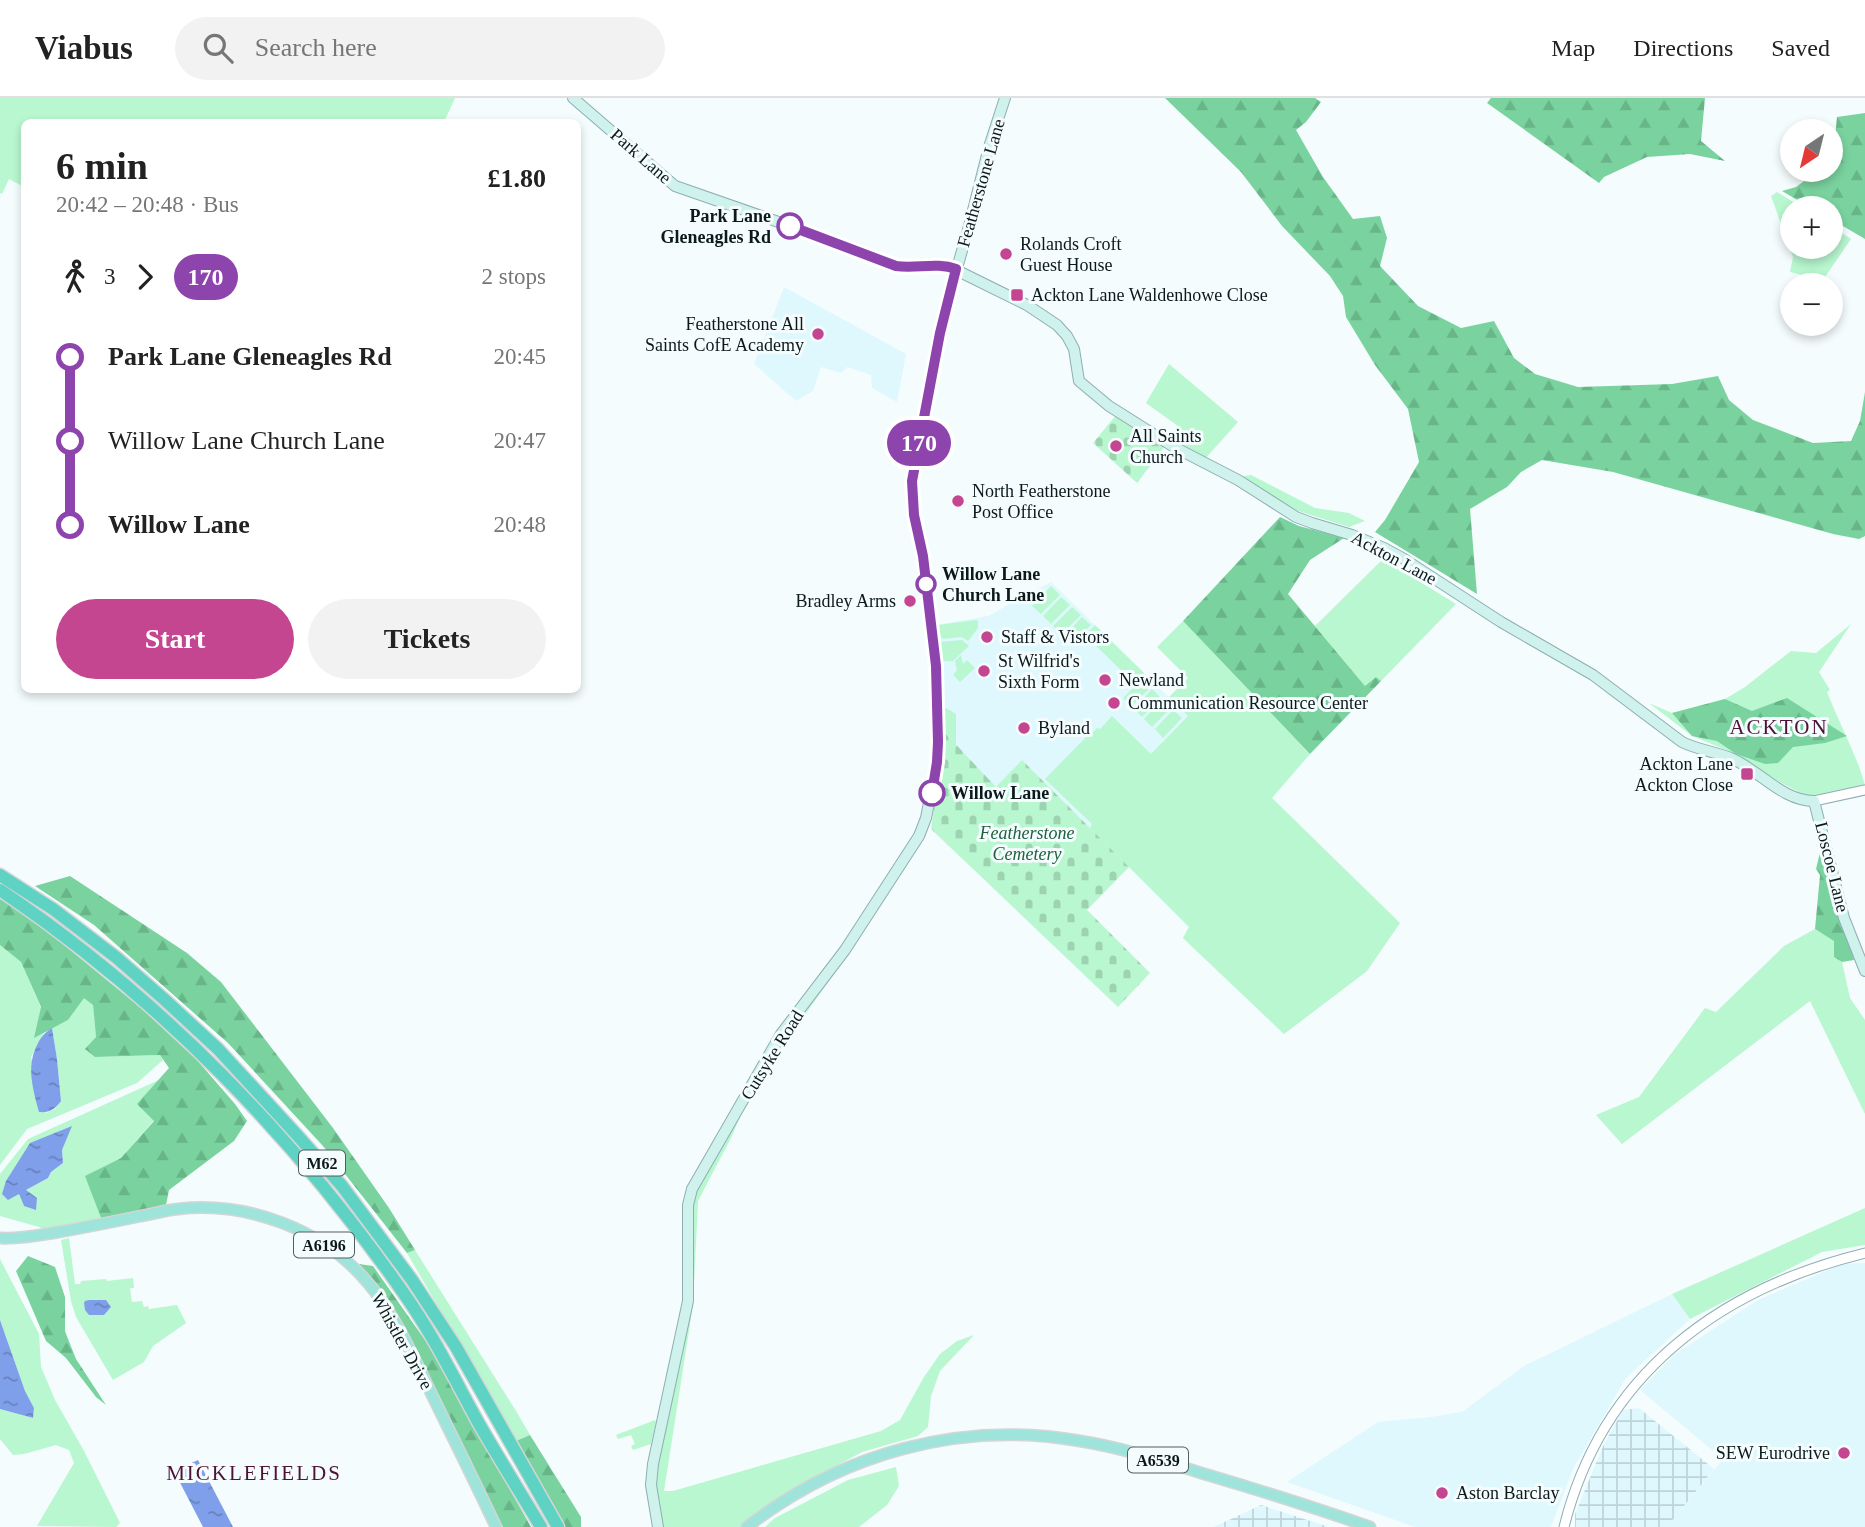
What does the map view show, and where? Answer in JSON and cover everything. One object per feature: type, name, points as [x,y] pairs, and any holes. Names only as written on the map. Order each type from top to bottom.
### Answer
[{"type":"highway","name":"M62","points":[[0,875],[117,958],[165,1000],[218,1049],[333,1176],[412,1280],[456,1347],[558,1527]]},
{"type":"highway","name":"M62","points":[[0,890],[79,947],[158,1014],[226,1078],[275,1130],[329,1195],[407,1298],[445,1358],[478,1422],[541,1527]]},
{"type":"main road","name":"Park Lane","points":[[573,98],[675,186],[896,266],[907,268],[939,265],[956,269]]},
{"type":"main road","name":"Featherstone Lane","points":[[956,269],[1005,98]]},
{"type":"main road","name":"Cutsyke Road","points":[[658,1527],[651,1485],[688,1301],[688,1205],[692,1188],[781,1034],[845,950],[883,894],[923,828],[929,807],[938,742],[936,666],[923,556],[914,515],[912,481],[940,333],[956,269]]},
{"type":"main road","name":"Ackton Lane","points":[[956,269],[1027,305],[1057,325],[1071,342],[1078,377],[1082,383],[1109,406],[1167,443],[1238,480],[1296,517],[1384,548],[1512,629],[1593,675],[1682,742],[1696,749],[1733,759],[1787,794],[1802,801],[1814,802]]},
{"type":"main road","name":"Loscoe Lane","points":[[1814,802],[1844,918],[1865,971]]},
{"type":"main road","name":"Whistler Drive","points":[[0,1238],[26,1237],[172,1210],[208,1208],[267,1217],[313,1237],[356,1270],[382,1302],[420,1371],[496,1527]]},
{"type":"main road","name":"A6539","points":[[747,1527],[801,1490],[871,1458],[939,1440],[1017,1434],[1079,1441],[1145,1456],[1370,1527]]},
{"type":"street","points":[[1814,802],[1865,790]]},
{"type":"street","points":[[1564,1527],[1577,1482],[1603,1429],[1634,1385],[1673,1346],[1710,1318],[1771,1286],[1830,1261],[1865,1253]]},
{"type":"shaded area","name":"Featherstone All Saints CofE Academy","points":[[784,287],[906,354],[897,402],[872,388],[871,375],[847,367],[841,373],[821,367],[813,391],[796,401],[754,364]]},
{"type":"shaded area","points":[[1051,582],[1380,904],[1367,971],[1284,1034],[1183,938],[1189,927],[1022,760],[996,788],[945,733],[936,625],[988,616]]},
{"type":"shaded area","points":[[1865,1263],[1865,1527],[1667,1527],[1723,1459],[1640,1390],[1675,1354],[1758,1300],[1842,1264]]},
{"type":"shaded area","points":[[1672,1294],[1690,1319],[1626,1378],[1574,1467],[1551,1527],[1415,1527],[1287,1482],[1378,1422],[1462,1412],[1524,1366]]},
{"type":"shaded area","points":[[1639,1408],[1714,1469],[1667,1527],[1575,1527],[1575,1514],[1604,1444],[1623,1410]]},
{"type":"shaded area","points":[[1261,1505],[1329,1527],[1214,1527]]},
{"type":"green space","points":[[0,98],[455,98],[445,119],[21,119],[21,185],[9,179],[2,194]]},
{"type":"green space","points":[[1165,98],[1315,98],[1321,102],[1306,122],[1296,130],[1323,177],[1353,219],[1380,216],[1387,238],[1380,266],[1418,306],[1461,328],[1494,321],[1514,358],[1535,374],[1578,387],[1672,384],[1718,376],[1729,400],[1753,420],[1813,443],[1851,441],[1860,421],[1865,392],[1865,536],[1859,539],[1833,534],[1613,472],[1542,460],[1521,472],[1507,487],[1470,509],[1477,594],[1375,532],[1419,462],[1408,409],[1375,365],[1346,317],[1343,296],[1330,276],[1282,226],[1241,172]]},
{"type":"green space","points":[[1491,98],[1705,98],[1701,141],[1725,161],[1690,154],[1647,157],[1604,177],[1599,183],[1487,103]]},
{"type":"green space","points":[[1865,113],[1865,239],[1843,226],[1843,196],[1791,196],[1782,191],[1803,182],[1843,182],[1843,119],[1837,117]]},
{"type":"green space","points":[[1777,192],[1784,196],[1780,196],[1780,221],[1771,196]]},
{"type":"green space","points":[[1843,234],[1851,239],[1843,251]]},
{"type":"green space","points":[[1793,259],[1837,259],[1828,273],[1790,272]]},
{"type":"green space","points":[[1169,364],[1238,422],[1204,460],[1168,441],[1178,426],[1146,403]]},
{"type":"green space","points":[[1117,414],[1165,446],[1137,483],[1093,443]]},
{"type":"green space","points":[[1251,475],[1315,508],[1349,513],[1365,521],[1349,527],[1298,511],[1238,477]]},
{"type":"green space","points":[[1280,517],[1299,526],[1344,538],[1310,560],[1288,594],[1365,686],[1376,677],[1381,681],[1310,754],[1183,621]]},
{"type":"green space","points":[[1383,559],[1456,604],[1381,681],[1376,677],[1365,686],[1315,626]]},
{"type":"green space","points":[[1051,586],[1060,595],[1041,614],[1032,606]]},
{"type":"green space","points":[[1061,597],[1070,605],[1051,624],[1043,616]]},
{"type":"green space","points":[[1072,607],[1081,615],[1062,634],[1053,626]]},
{"type":"green space","points":[[1082,617],[1091,625],[1072,644],[1064,636]]},
{"type":"green space","points":[[976,620],[978,628],[968,641],[962,637],[943,639],[940,636],[938,625]]},
{"type":"green space","points":[[1183,621],[1310,754],[1272,798],[1400,923],[1367,971],[1284,1034],[1183,938],[1189,927],[1090,828],[1092,824],[1045,779],[1091,732],[1100,729],[1112,716],[1151,754],[1188,716],[1169,697],[1188,678],[1157,647]]},
{"type":"green space","points":[[1851,624],[1819,672],[1830,690],[1827,692],[1865,785],[1808,797],[1736,754],[1692,736],[1649,703],[1672,713],[1725,699],[1791,651],[1816,653]]},
{"type":"green space","points":[[1095,625],[1144,673],[1133,682],[1085,635]]},
{"type":"green space","points":[[962,640],[969,646],[953,661],[943,661],[939,642]]},
{"type":"green space","points":[[961,655],[963,664],[967,660],[975,668],[960,682],[953,675],[957,670],[955,661]]},
{"type":"green space","points":[[1142,679],[1151,687],[1132,706],[1123,698]]},
{"type":"green space","points":[[1152,689],[1161,698],[1142,717],[1134,709]]},
{"type":"green space","points":[[1787,698],[1847,736],[1825,743],[1793,747],[1778,763],[1765,764],[1736,754],[1717,741],[1692,736],[1672,713],[1725,699],[1752,711]]},
{"type":"green space","points":[[1162,699],[1171,708],[1152,727],[1144,719]]},
{"type":"green space","points":[[946,708],[956,714],[956,745],[944,731],[942,709]]},
{"type":"green space","points":[[1173,710],[1182,718],[1163,738],[1155,729]]},
{"type":"green space","name":"Featherstone Cemetery","points":[[945,733],[996,787],[1022,760],[1129,867],[1087,910],[1150,973],[1118,1007],[931,829]]},
{"type":"green space","points":[[1822,844],[1854,960],[1842,962],[1834,957],[1834,941],[1815,929],[1820,875],[1816,869]]},
{"type":"green space","points":[[70,876],[187,953],[221,982],[333,1128],[415,1250],[407,1253],[323,1146],[228,1043],[94,925],[35,886]]},
{"type":"green space","points":[[0,899],[35,921],[141,1008],[197,1060],[247,1121],[234,1141],[169,1190],[166,1205],[101,1218],[85,1176],[121,1158],[154,1121],[137,1104],[169,1068],[160,1055],[95,1057],[85,1049],[96,1037],[93,1005],[84,998],[68,1020],[34,1038],[41,1007],[21,962],[0,945]]},
{"type":"green space","points":[[1815,929],[1835,941],[1834,957],[1842,962],[1850,998],[1865,1020],[1865,1114],[1810,1001],[1622,1144],[1596,1115],[1639,1097],[1705,1008],[1716,1012],[1784,946]]},
{"type":"green space","points":[[0,945],[21,962],[41,1008],[35,1037],[44,1033],[31,1057],[46,1113],[55,1109],[61,1100],[52,1028],[68,1020],[84,997],[93,1005],[96,1037],[86,1050],[96,1057],[160,1055],[163,1060],[137,1083],[27,1129],[0,1165]]},
{"type":"green space","points":[[838,966],[772,1061],[742,1112],[698,1201],[693,1305],[664,1491],[673,1491],[881,1431],[900,1420],[940,1354],[957,1341],[974,1335],[940,1371],[931,1396],[928,1427],[918,1436],[862,1452],[812,1479],[741,1527],[660,1527],[653,1484],[690,1295],[691,1197],[784,1034]]},
{"type":"green space","points":[[159,1080],[138,1104],[154,1120],[121,1158],[86,1176],[101,1218],[44,1230],[0,1216],[0,1174],[28,1139]],"holes":[[[71,1126],[62,1150],[63,1163],[51,1172],[48,1178],[26,1190],[24,1206],[19,1194]]]},
{"type":"green space","points":[[1865,1208],[1865,1245],[1822,1252],[1690,1319],[1672,1294]]},
{"type":"green space","points":[[69,1238],[75,1284],[80,1284],[81,1281],[133,1278],[134,1288],[130,1288],[132,1302],[142,1301],[144,1307],[148,1306],[149,1309],[177,1305],[186,1323],[153,1346],[144,1362],[113,1380],[76,1317],[71,1301],[61,1240]]},
{"type":"green space","points":[[415,1250],[530,1435],[516,1441],[407,1253]]},
{"type":"green space","points":[[28,1256],[55,1267],[65,1297],[65,1331],[76,1359],[106,1405],[96,1397],[66,1358],[46,1341],[16,1271]]},
{"type":"green space","points":[[0,1259],[39,1334],[41,1367],[55,1400],[120,1523],[116,1527],[37,1526],[74,1463],[69,1450],[56,1445],[13,1455],[0,1439],[0,1409],[33,1418],[34,1408],[25,1391],[0,1320]]},
{"type":"green space","points":[[359,1264],[373,1266],[432,1350],[531,1527],[503,1527],[403,1327],[378,1286]]},
{"type":"green space","points":[[655,1420],[651,1444],[633,1450],[631,1446],[635,1444],[631,1435],[618,1439],[616,1435]]},
{"type":"green space","points":[[530,1435],[581,1517],[581,1527],[564,1527],[516,1441]]},
{"type":"green space","points":[[896,1467],[899,1486],[887,1505],[859,1527],[765,1527],[775,1518],[848,1480]]},
{"type":"water","points":[[52,1028],[61,1101],[52,1110],[39,1112],[32,1078],[32,1062],[40,1040]]},
{"type":"water","points":[[72,1126],[62,1150],[63,1163],[51,1172],[48,1178],[26,1190],[37,1198],[36,1210],[24,1206],[19,1194],[8,1200],[2,1194],[6,1181],[30,1143]]},
{"type":"water","points":[[89,1300],[106,1300],[111,1307],[104,1315],[89,1315],[84,1303]]},
{"type":"water","points":[[0,1320],[25,1391],[34,1408],[33,1418],[0,1409]]},
{"type":"water","points":[[198,1460],[233,1527],[203,1527],[174,1471]]},
{"type":"bus line","name":"170","points":[[790,226],[896,266],[907,268],[939,265],[956,269],[940,333],[912,481],[915,527],[923,556],[936,666],[938,742],[932,793]]},
{"type":"place","name":"Park Lane Gleneagles Rd","points":[[790,226]]},
{"type":"place","name":"Rolands Croft Guest House","points":[[1006,254]]},
{"type":"place","name":"Ackton Lane Waldenhowe Close","points":[[1017,295]]},
{"type":"place","name":"Featherstone All Saints CofE Academy","points":[[818,334]]},
{"type":"place","name":"All Saints Church","points":[[1116,446]]},
{"type":"place","name":"North Featherstone Post Office","points":[[958,501]]},
{"type":"place","name":"Willow Lane Church Lane","points":[[926,584]]},
{"type":"place","name":"Bradley Arms","points":[[910,601]]},
{"type":"place","name":"Staff & Vistors","points":[[987,637]]},
{"type":"place","name":"St Wilfrid's Sixth Form","points":[[984,671]]},
{"type":"place","name":"Newland","points":[[1105,680]]},
{"type":"place","name":"Communication Resource Center","points":[[1114,703]]},
{"type":"place","name":"Byland","points":[[1024,728]]},
{"type":"place","name":"Ackton Lane Ackton Close","points":[[1747,774]]},
{"type":"place","name":"Willow Lane","points":[[932,793]]},
{"type":"place","name":"SEW Eurodrive","points":[[1844,1453]]},
{"type":"place","name":"Aston Barclay","points":[[1442,1493]]},
{"type":"district","name":"ACKTON","points":[[1779,727]]},
{"type":"district","name":"MICKLEFIELDS","points":[[254,1473]]}]
